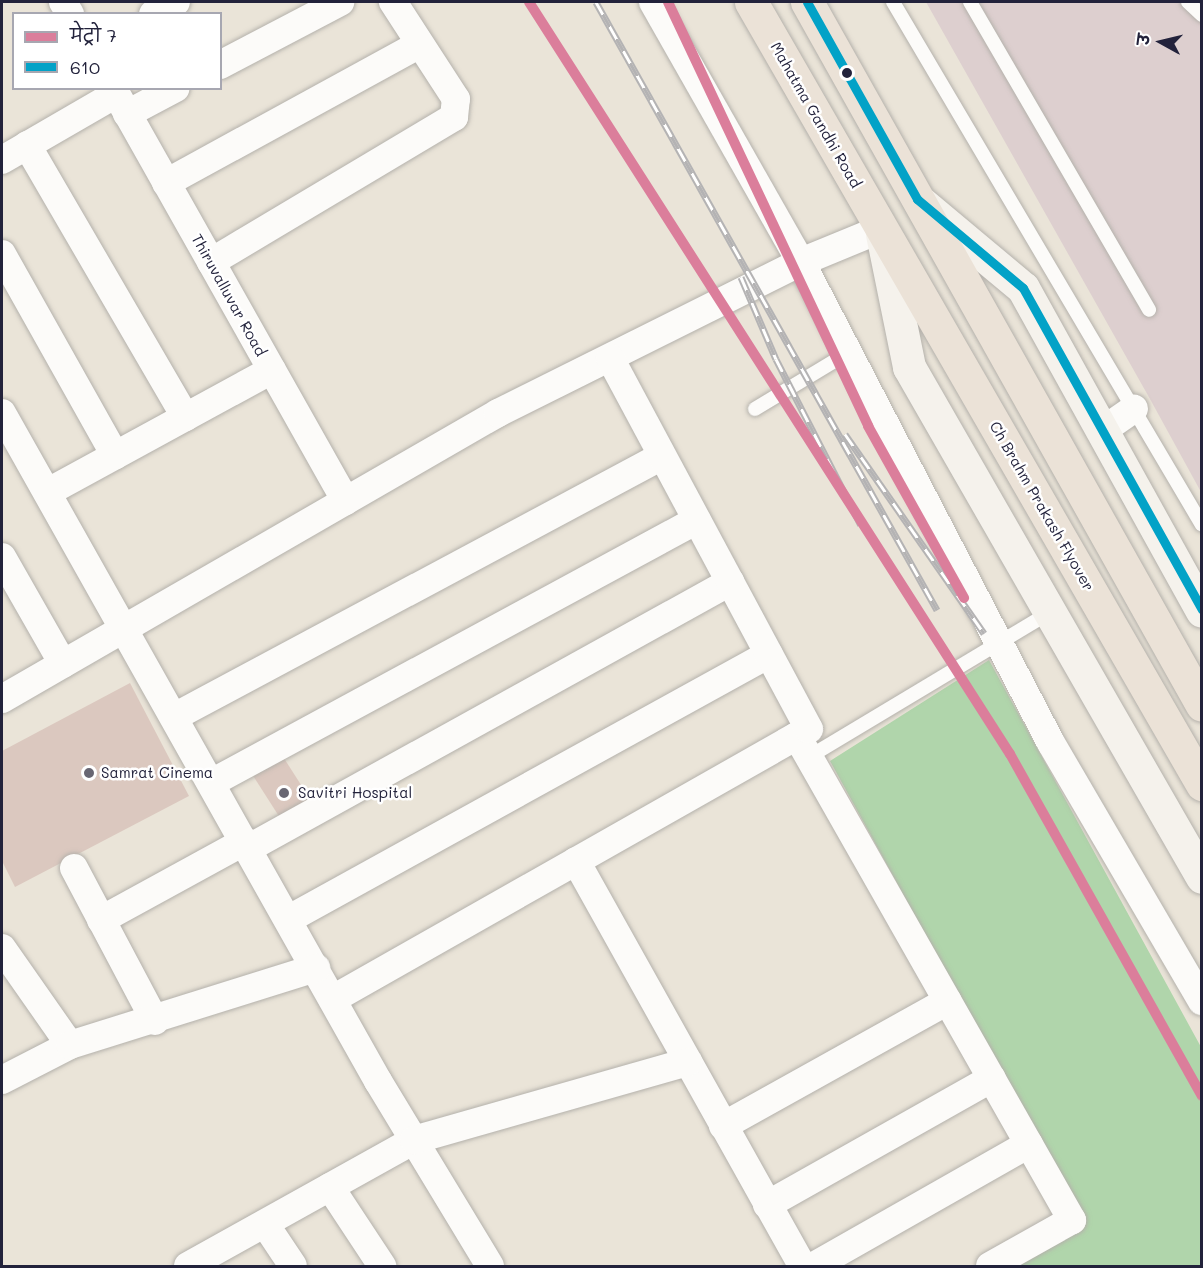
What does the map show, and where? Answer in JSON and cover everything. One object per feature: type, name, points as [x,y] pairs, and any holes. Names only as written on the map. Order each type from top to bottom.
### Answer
[{"type":"main road","name":"Mahatma Gandhi Road","points":[[751,2],[881,229]]},
{"type":"main road","points":[[807,2],[1202,705]]},
{"type":"main road","name":"Ch Brahm Prakash Flyover","points":[[881,229],[1202,784]]},
{"type":"street","points":[[157,12],[176,2]]},
{"type":"street","points":[[222,64],[340,2]]},
{"type":"street","points":[[211,262],[454,117],[456,99],[418,45],[393,2]]},
{"type":"street","points":[[653,2],[801,262],[998,643],[1202,1001]]},
{"type":"street","points":[[166,183],[418,45]]},
{"type":"street","points":[[2,160],[119,99],[166,90]]},
{"type":"street","name":"Thiruvalluvar Road","points":[[119,99],[346,501]]},
{"type":"street","points":[[27,145],[185,417]]},
{"type":"street","points":[[916,199],[1023,288],[1202,611]]},
{"type":"street","points":[[2,699],[498,413],[801,262],[881,229],[909,367],[1202,877]]},
{"type":"street","points":[[2,254],[115,455]]},
{"type":"street","points":[[333,999],[576,861],[803,747],[809,729],[610,358]]},
{"type":"street","points":[[48,492],[272,370]]},
{"type":"street","points":[[1102,432],[1134,409]]},
{"type":"street","points":[[2,413],[127,627],[333,999],[490,1266]]},
{"type":"street","points":[[176,716],[662,456]]},
{"type":"street","points":[[213,782],[697,520]]},
{"type":"street","points":[[2,557],[63,664]]},
{"type":"street","points":[[101,920],[247,844],[730,582]]},
{"type":"street","points":[[289,920],[769,654]]},
{"type":"street","points":[[803,747],[1072,1220],[990,1266]]},
{"type":"street","points":[[576,861],[802,1266]]},
{"type":"street","points":[[74,868],[155,1021]]},
{"type":"street","points":[[2,948],[70,1045]]},
{"type":"street","points":[[2,1080],[70,1045],[155,1021],[316,968]]},
{"type":"street","points":[[723,1126],[948,1001]]},
{"type":"street","points":[[196,1265],[414,1140],[688,1062]]},
{"type":"street","points":[[767,1205],[992,1078]]},
{"type":"street","points":[[814,1266],[1029,1144]]},
{"type":"street","points":[[330,1187],[382,1266]]},
{"type":"street","points":[[265,1224],[293,1266]]},
{"type":"lane","points":[[893,2],[1202,525]]},
{"type":"lane","points":[[970,2],[1149,310]]},
{"type":"lane","points":[[1188,2],[1202,15]]},
{"type":"lane","points":[[755,409],[848,353]]},
{"type":"lane","points":[[803,747],[998,643],[1050,612]]},
{"type":"shaded area","points":[[926,2],[1201,2],[1201,492],[1150,399]]},
{"type":"green space","points":[[989,660],[1201,1047],[1201,1266],[1009,1266],[1084,1224],[830,761]]},
{"type":"building","name":"Samrat Cinema","points":[[130,683],[189,796],[15,887],[2,861],[2,751]]},
{"type":"building","points":[[280,752],[312,802],[282,821],[250,771]]},
{"type":"railway","points":[[596,2],[937,610]]},
{"type":"railway","points":[[741,277],[776,359],[861,525]]},
{"type":"railway","points":[[845,434],[984,633]]},
{"type":"metro line","name":"7","points":[[529,2],[1010,754],[1202,1096]]},
{"type":"metro line","name":"7","points":[[668,2],[868,426],[964,598]]},
{"type":"transit line","name":"610","points":[[807,2],[917,199],[1023,288],[1202,610]]},
{"type":"place","name":"Samrat Cinema","points":[[89,773]]},
{"type":"place","name":"Savitri Hospital","points":[[284,793]]}]
